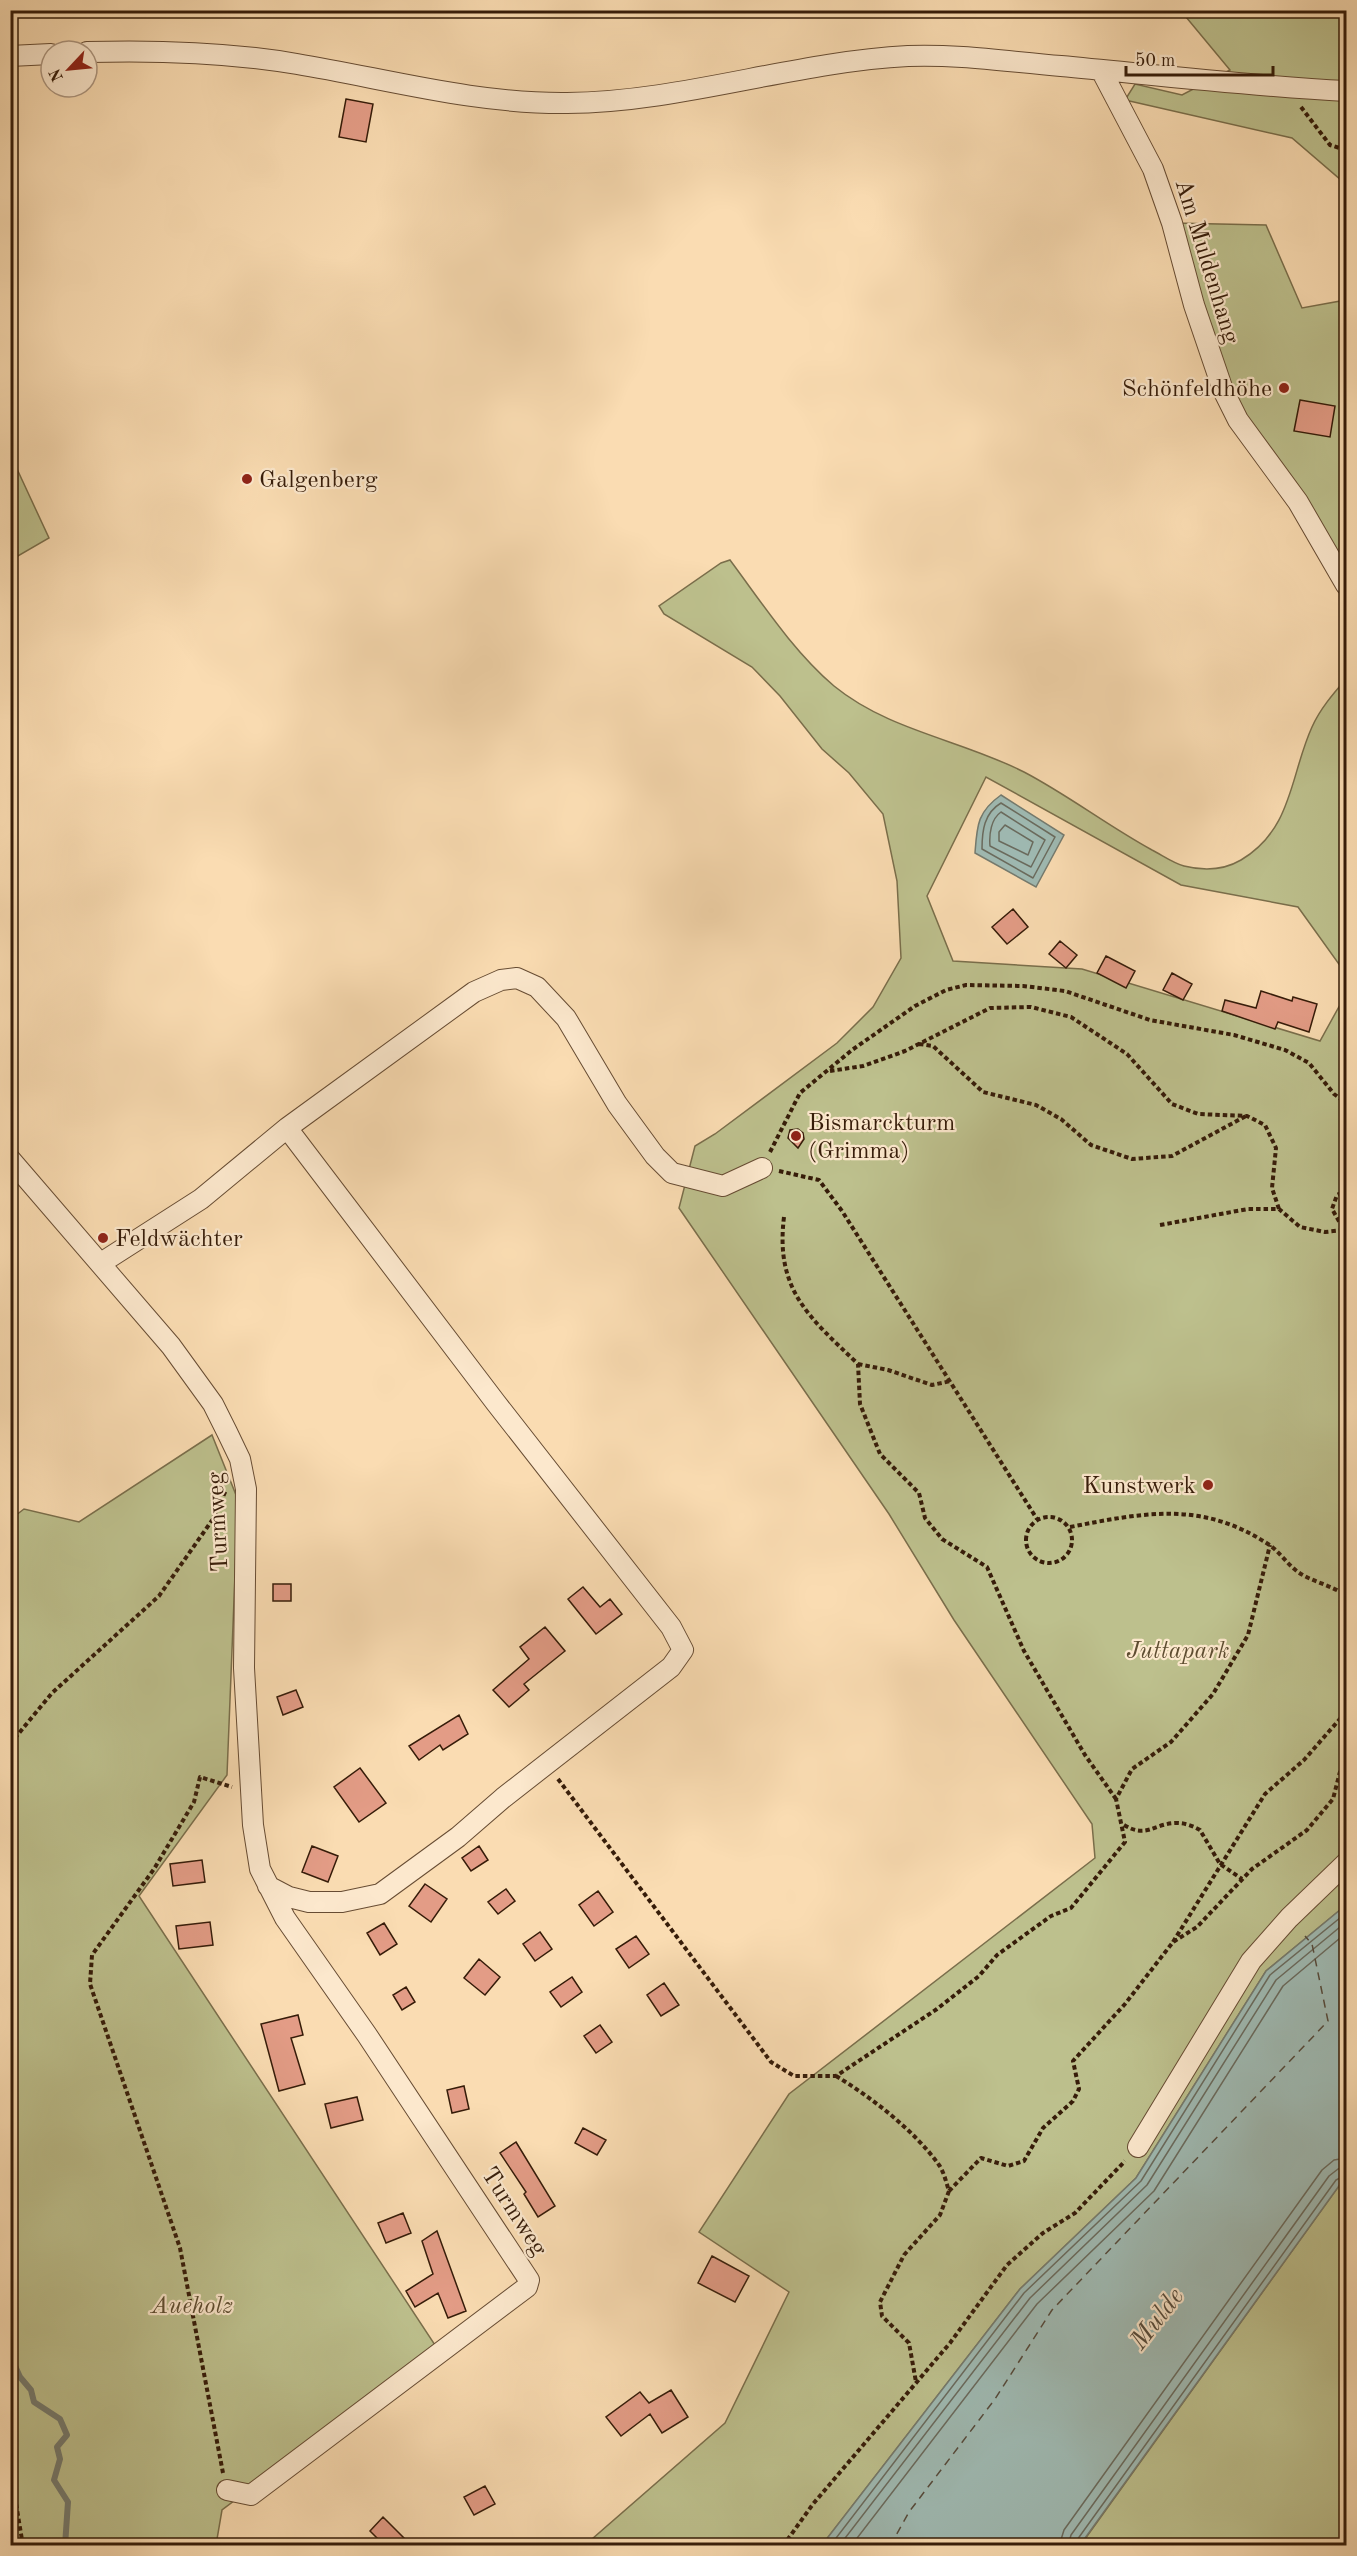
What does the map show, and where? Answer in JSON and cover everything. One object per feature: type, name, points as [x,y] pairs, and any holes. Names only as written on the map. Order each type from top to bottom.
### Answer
[{"type":"street","points":[[99,52],[151,50],[220,53],[297,64],[456,96],[568,104],[650,96],[843,61],[911,56],[971,58],[1287,88],[1347,91]]},
{"type":"street","points":[[10,56],[39,55]]},
{"type":"street","name":"Am Muldenhang","points":[[1101,70],[1153,169],[1172,223],[1194,305],[1223,390],[1238,420],[1298,502],[1347,585]]},
{"type":"street","points":[[101,1263],[201,1199],[286,1128],[474,992],[501,980],[517,978],[537,987],[566,1018],[617,1104],[655,1156],[672,1173],[723,1186],[762,1168]]},
{"type":"street","points":[[268,1886],[289,1897],[309,1902],[342,1902],[380,1894],[458,1838],[547,1764],[671,1667],[683,1650],[671,1627],[286,1128]]},
{"type":"street","name":"Turmweg","points":[[10,1159],[171,1346],[213,1404],[240,1459],[247,1509],[244,1668],[251,1788],[260,1869],[285,1918],[380,2054],[529,2280],[527,2287],[429,2363],[251,2495],[226,2490]]},
{"type":"street","points":[[1138,2147],[1251,1961],[1289,1918],[1347,1863]]},
{"type":"path","points":[[1287,88],[1330,145],[1347,150]]},
{"type":"path","points":[[1037,1518],[842,1211],[819,1180],[762,1168],[800,1093],[852,1050],[915,1006],[946,990],[966,985],[1023,986],[1065,991],[1150,1020],[1234,1035],[1285,1050],[1309,1063],[1334,1094],[1347,1103]]},
{"type":"path","points":[[828,1071],[863,1066],[919,1044],[990,1008],[1031,1007],[1071,1017],[1127,1054],[1172,1104],[1198,1114],[1247,1116],[1265,1125],[1276,1149],[1272,1188],[1279,1209],[1300,1227],[1325,1232],[1346,1231],[1332,1209],[1337,1195],[1347,1191]]},
{"type":"path","points":[[919,1044],[933,1046],[983,1092],[1036,1105],[1061,1119],[1091,1146],[1132,1159],[1172,1156],[1247,1116]]},
{"type":"path","points":[[1160,1225],[1248,1209],[1279,1209]]},
{"type":"path","points":[[784,1217],[781,1244],[789,1283],[809,1317],[858,1364],[888,1370],[932,1385],[951,1382]]},
{"type":"path","points":[[836,2076],[937,2009],[979,1976],[997,1955],[1051,1916],[1071,1908],[1125,1842],[1124,1824],[1116,1799],[1085,1755],[1024,1651],[987,1567],[942,1539],[925,1518],[919,1493],[880,1454],[860,1404],[858,1364]]},
{"type":"path","points":[[10,1744],[52,1693],[159,1596],[213,1519],[240,1459]]},
{"type":"path","points":[[1070,1527],[1125,1516],[1192,1514],[1232,1523],[1270,1545],[1298,1572],[1336,1588],[1347,1596]]},
{"type":"path","points":[[1055,1516],[1070,1527],[1073,1546],[1062,1561],[1043,1563],[1028,1552],[1026,1533],[1037,1518],[1055,1516]]},
{"type":"path","points":[[1116,1799],[1132,1769],[1171,1742],[1213,1695],[1248,1635],[1270,1545]]},
{"type":"path","points":[[916,2383],[909,2343],[882,2316],[880,2302],[904,2255],[940,2215],[950,2191],[981,2158],[1008,2166],[1024,2161],[1043,2128],[1073,2101],[1079,2089],[1073,2061],[1125,2004],[1173,1942],[1265,1794],[1304,1760],[1347,1712]]},
{"type":"path","points":[[1173,1942],[1197,1927],[1252,1869],[1307,1830],[1333,1799],[1342,1764],[1347,1761]]},
{"type":"path","points":[[547,1764],[771,2062],[794,2076],[836,2076],[862,2092],[912,2136],[939,2166],[950,2191]]},
{"type":"path","points":[[226,2490],[180,2248],[90,1984],[92,1954],[160,1860],[194,1802],[200,1777],[239,1789],[251,1788]]},
{"type":"path","points":[[1124,1824],[1135,1831],[1148,1831],[1175,1822],[1188,1824],[1200,1830],[1220,1864],[1242,1880]]},
{"type":"path","points":[[783,2546],[821,2495],[916,2383],[1007,2265],[1043,2233],[1075,2213],[1138,2147]]},
{"type":"path","points":[[10,2467],[23,2546]]},
{"type":"green space","points":[[1181,11],[1346,11],[1346,215],[1342,181],[1292,138],[1125,100],[1135,84],[1182,95],[1230,70]]},
{"type":"green space","points":[[1172,223],[1266,225],[1302,308],[1346,300],[1346,585],[1238,420]]},
{"type":"green space","points":[[11,456],[49,538],[10,560]]},
{"type":"green space","name":"Juttapark","points":[[730,560],[805,658],[834,686],[855,701],[902,725],[976,751],[1024,772],[1136,841],[1176,863],[1191,868],[1214,869],[1228,866],[1241,860],[1258,847],[1271,833],[1288,800],[1315,720],[1346,679],[1346,974],[1298,907],[1181,885],[986,777],[927,896],[953,961],[1082,969],[1320,1041],[1346,994],[1346,1905],[1266,1971],[1136,2178],[1020,2289],[822,2545],[584,2546],[725,2423],[789,2292],[699,2232],[789,2094],[1095,1858],[1092,1824],[954,1620],[889,1514],[679,1208],[695,1146],[715,1134],[837,1043],[873,1007],[901,958],[897,881],[883,814],[849,773],[822,749],[780,696],[752,667],[664,614],[659,606],[721,563]]},
{"type":"green space","name":"Aueholz","points":[[212,1435],[238,1500],[227,1775],[139,1896],[437,2348],[222,2510],[216,2545],[11,2546],[11,1519],[24,1509],[79,1522]]},
{"type":"green space","points":[[1346,2179],[1346,2545],[1080,2546],[1341,2183]]},
{"type":"water","points":[[1001,795],[1064,835],[1036,887],[975,853],[980,820],[987,807]]},
{"type":"water","name":"Mulde","points":[[1346,1905],[1346,2179],[1080,2545],[822,2545],[1020,2289],[1136,2178],[1266,1971]]},
{"type":"building","points":[[346,99],[373,104],[366,142],[339,137]]},
{"type":"building","points":[[1300,400],[1335,406],[1330,437],[1294,431]]},
{"type":"building","points":[[1013,909],[1028,927],[1007,944],[992,927]]},
{"type":"building","points":[[1060,941],[1077,955],[1066,968],[1049,954]]},
{"type":"building","points":[[1106,956],[1135,971],[1126,988],[1097,973]]},
{"type":"building","points":[[1172,973],[1192,984],[1183,1000],[1163,990]]},
{"type":"building","points":[[1261,991],[1292,1001],[1293,997],[1317,1004],[1309,1032],[1278,1022],[1275,1029],[1222,1011],[1225,1000],[1256,1008]]},
{"type":"building","name":"Bismarckturm (Grimma)","points":[[798,1129],[803,1133],[804,1139],[798,1148],[788,1138],[790,1130]]},
{"type":"building","points":[[273,1584],[291,1584],[291,1601],[273,1601]]},
{"type":"building","points":[[583,1587],[600,1607],[610,1599],[622,1614],[596,1634],[568,1599]]},
{"type":"building","points":[[545,1627],[565,1651],[524,1684],[529,1690],[509,1707],[493,1690],[529,1659],[520,1647]]},
{"type":"building","points":[[296,1690],[303,1707],[283,1715],[277,1697]]},
{"type":"building","points":[[459,1715],[468,1734],[443,1750],[440,1745],[419,1760],[409,1746]]},
{"type":"building","points":[[360,1768],[386,1803],[359,1822],[334,1787]]},
{"type":"building","points":[[312,1846],[338,1856],[328,1882],[302,1872]]},
{"type":"building","points":[[479,1846],[488,1860],[471,1871],[462,1858]]},
{"type":"building","points":[[202,1860],[205,1882],[173,1886],[170,1864]]},
{"type":"building","points":[[425,1884],[447,1899],[431,1922],[409,1906]]},
{"type":"building","points":[[506,1889],[515,1901],[498,1914],[488,1902]]},
{"type":"building","points":[[598,1891],[613,1912],[594,1926],[579,1905]]},
{"type":"building","points":[[210,1922],[213,1945],[179,1949],[176,1926]]},
{"type":"building","points":[[384,1923],[397,1944],[380,1955],[367,1933]]},
{"type":"building","points":[[540,1932],[552,1949],[535,1961],[523,1944]]},
{"type":"building","points":[[636,1936],[649,1954],[629,1968],[616,1949]]},
{"type":"building","points":[[479,1959],[500,1977],[485,1995],[464,1978]]},
{"type":"building","points":[[572,1977],[582,1992],[561,2007],[550,1992]]},
{"type":"building","points":[[664,1983],[679,2005],[661,2016],[647,1995]]},
{"type":"building","points":[[406,1987],[415,2002],[402,2010],[393,1995]]},
{"type":"building","points":[[298,2015],[303,2035],[291,2038],[305,2084],[279,2091],[261,2024]]},
{"type":"building","points":[[600,2025],[612,2042],[596,2053],[584,2036]]},
{"type":"building","points":[[464,2086],[469,2109],[452,2113],[447,2090]]},
{"type":"building","points":[[357,2097],[363,2120],[331,2128],[325,2104]]},
{"type":"building","points":[[583,2128],[606,2140],[597,2155],[575,2143]]},
{"type":"building","points":[[516,2142],[555,2206],[538,2217],[524,2194],[526,2192],[500,2153]]},
{"type":"building","points":[[403,2213],[411,2233],[386,2243],[378,2223]]},
{"type":"building","points":[[437,2231],[466,2311],[448,2318],[438,2293],[415,2307],[406,2291],[433,2274],[422,2241]]},
{"type":"building","points":[[712,2256],[749,2276],[735,2302],[698,2283]]},
{"type":"building","points":[[671,2390],[688,2417],[662,2433],[650,2414],[621,2436],[606,2417],[640,2392],[649,2403]]},
{"type":"building","points":[[485,2486],[495,2504],[474,2515],[464,2497]]},
{"type":"building","points":[[383,2517],[412,2546],[385,2546],[370,2531]]},
{"type":"waterway","points":[[10,2365],[15,2366],[20,2377],[31,2390],[34,2402],[60,2419],[67,2435],[57,2447],[60,2459],[54,2480],[68,2502],[65,2546]]},
{"type":"ferry route","points":[[890,2546],[909,2512],[995,2399],[1052,2310],[1328,2021],[1312,1944],[1305,1936]]},
{"type":"place","name":"Schönfeldhöhe","points":[[1284,388]]},
{"type":"place","name":"Galgenberg","points":[[247,479]]},
{"type":"place","name":"Bismarckturm (Grimma)","points":[[796,1136]]},
{"type":"place","name":"Feldwächter","points":[[103,1238]]},
{"type":"place","name":"Kunstwerk","points":[[1208,1485]]}]
